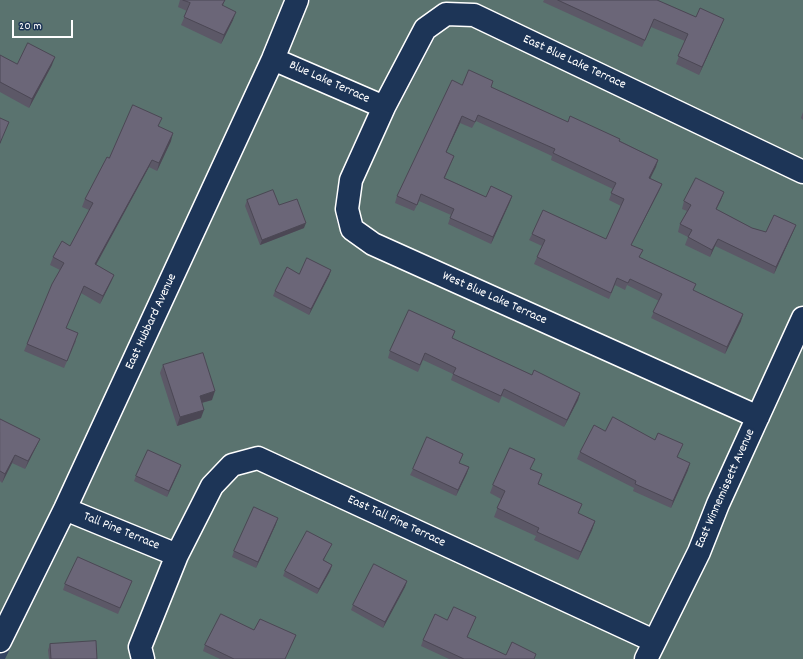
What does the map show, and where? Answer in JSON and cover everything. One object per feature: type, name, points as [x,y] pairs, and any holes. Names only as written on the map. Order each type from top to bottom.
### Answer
[{"type":"street","name":"East Hubbard Avenue","points":[[0,641],[65,509],[273,59],[297,0]]},
{"type":"street","name":"East Blue Lake Terrace","points":[[384,107],[425,29],[446,14],[474,15],[803,172]]},
{"type":"street","name":"Blue Lake Terrace","points":[[273,59],[384,107]]},
{"type":"street","name":"West Blue Lake Terrace","points":[[384,107],[351,180],[347,209],[352,229],[373,244],[758,417]]},
{"type":"street","name":"East Winnemissett Avenue","points":[[650,650],[698,552],[718,504],[803,318]]},
{"type":"street","name":"East Tall Pine Terrace","points":[[143,659],[140,647],[178,555],[212,486],[232,465],[258,458],[650,650]]},
{"type":"street","name":"Tall Pine Terrace","points":[[65,509],[178,555]]},
{"type":"green space","points":[[0,0],[284,0],[263,54],[55,504],[0,614]]},
{"type":"green space","points":[[310,0],[803,0],[803,160],[445,3],[439,5],[415,24],[378,93],[288,54]]},
{"type":"green space","points":[[451,25],[472,26],[803,183],[803,659],[154,659],[152,649],[188,560],[222,492],[239,475],[258,469],[661,656],[669,637],[262,448],[244,449],[229,456],[216,466],[204,479],[195,494],[171,541],[81,504],[280,73],[369,112],[349,154],[338,187],[336,217],[343,235],[350,241],[369,254],[765,431],[773,412],[378,235],[362,223],[359,209],[362,184],[395,113],[435,37]]},
{"type":"green space","points":[[72,523],[162,560],[129,642],[131,659],[5,659]]},
{"type":"building","points":[[183,0],[225,0],[222,5],[236,12],[224,35],[184,17],[190,3]]},
{"type":"building","points":[[558,0],[657,0],[696,17],[700,8],[724,19],[702,67],[678,56],[688,34],[654,19],[645,40]]},
{"type":"building","points":[[28,43],[55,57],[32,99],[0,82],[0,55],[17,64]]},
{"type":"building","points":[[469,70],[493,81],[491,87],[568,122],[570,116],[620,139],[619,141],[658,160],[649,178],[662,184],[631,245],[643,250],[639,257],[696,284],[693,290],[743,314],[727,347],[653,312],[662,294],[630,279],[628,283],[617,278],[611,293],[537,257],[545,240],[532,234],[543,210],[606,239],[624,199],[611,193],[616,183],[553,153],[555,149],[478,115],[475,122],[462,116],[446,152],[454,156],[444,178],[486,197],[491,186],[512,196],[493,237],[450,218],[454,209],[421,194],[417,205],[397,196],[452,80],[462,85]]},
{"type":"building","points":[[133,105],[162,118],[158,126],[173,133],[159,163],[152,160],[95,264],[114,275],[103,296],[84,286],[66,328],[78,333],[67,361],[27,344],[52,284],[64,263],[53,257],[62,241],[70,246],[93,203],[85,199],[107,157],[109,158]]},
{"type":"building","points":[[0,118],[9,122],[0,143]]},
{"type":"building","points":[[696,178],[724,192],[716,209],[752,228],[766,232],[774,215],[796,225],[776,267],[718,239],[712,250],[688,237],[692,230],[680,224],[691,205],[684,201]]},
{"type":"building","points":[[273,190],[279,205],[297,199],[306,223],[262,240],[247,200]]},
{"type":"building","points":[[307,258],[331,270],[311,309],[275,291],[287,267],[299,274]]},
{"type":"building","points":[[409,310],[455,331],[452,338],[532,375],[534,370],[580,393],[567,420],[504,389],[501,396],[453,374],[456,368],[425,353],[420,365],[390,351]]},
{"type":"building","points":[[203,353],[215,391],[200,396],[204,410],[180,417],[163,365]]},
{"type":"building","points":[[613,417],[655,440],[658,433],[683,444],[677,457],[690,463],[673,501],[635,484],[636,481],[580,452],[594,425],[605,431]]},
{"type":"building","points":[[0,419],[40,439],[28,461],[15,455],[5,474],[0,471]]},
{"type":"building","points":[[427,437],[463,454],[459,463],[469,467],[458,490],[413,469]]},
{"type":"building","points":[[510,448],[535,459],[530,469],[542,474],[538,484],[582,504],[578,513],[595,521],[581,552],[537,532],[539,528],[497,508],[505,491],[493,485]]},
{"type":"building","points":[[148,450],[181,465],[169,491],[136,476]]},
{"type":"building","points":[[254,507],[278,518],[258,562],[234,551]]},
{"type":"building","points":[[307,531],[332,544],[323,560],[332,565],[319,589],[285,571]]},
{"type":"building","points":[[78,557],[132,581],[120,608],[65,584]]},
{"type":"building","points":[[374,564],[407,581],[385,622],[353,605]]},
{"type":"building","points":[[454,607],[476,617],[467,637],[506,655],[512,642],[536,654],[534,659],[464,659],[423,640],[435,614],[447,620]]},
{"type":"building","points":[[221,614],[254,630],[260,619],[296,635],[285,659],[234,659],[205,645]]},
{"type":"building","points":[[96,641],[97,659],[51,659],[50,644]]}]
